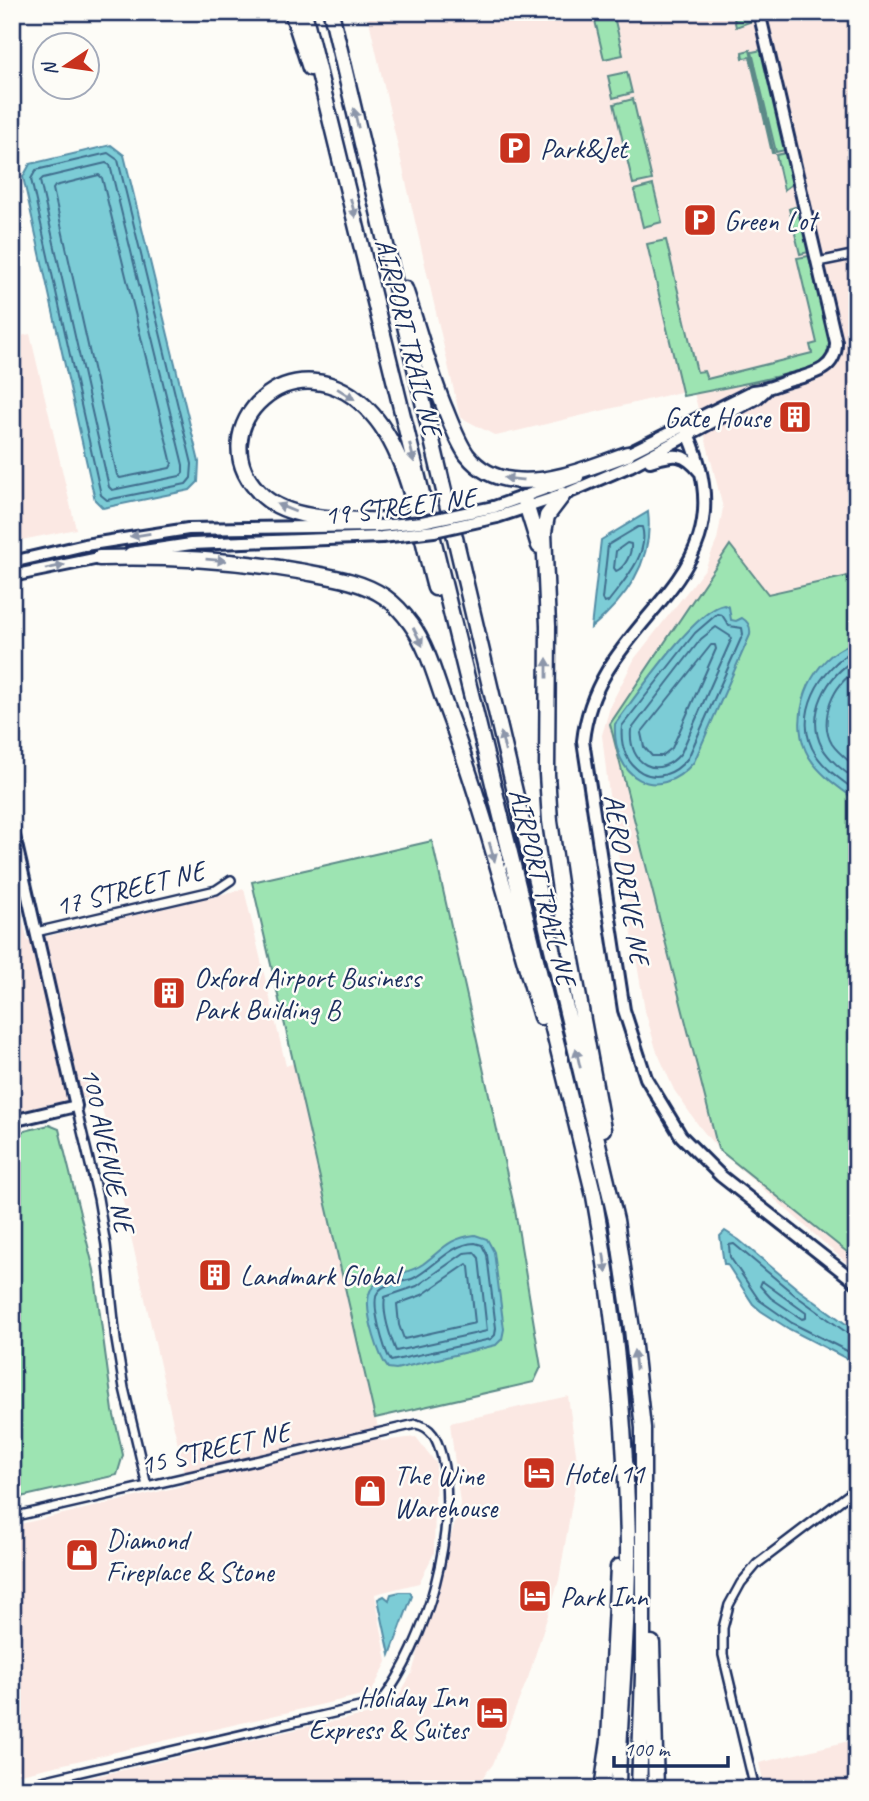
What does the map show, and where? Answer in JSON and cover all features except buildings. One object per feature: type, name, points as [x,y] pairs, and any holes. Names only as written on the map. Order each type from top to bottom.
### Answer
[{"type":"highway","points":[[292,12],[337,141]]},
{"type":"highway","name":"AIRPORT TRAIL NE","points":[[304,12],[594,1196],[620,1369],[628,1545],[618,1789]]},
{"type":"highway","name":"AIRPORT TRAIL NE","points":[[331,13],[616,1220],[643,1428],[643,1675],[639,1789]]},
{"type":"highway","points":[[377,208],[438,391],[460,442],[478,466],[497,477],[530,481],[629,460]]},
{"type":"highway","points":[[413,523],[380,528],[289,510],[264,496],[245,468],[240,442],[243,430],[259,401],[270,392],[293,382],[323,382],[359,402],[372,413],[383,429],[406,480],[452,656],[478,730]]},
{"type":"highway","points":[[544,573],[547,516],[563,495]]},
{"type":"highway","points":[[525,503],[535,529],[544,573],[548,625],[547,774],[550,821],[563,911],[597,1088],[616,1220]]},
{"type":"highway","points":[[99,558],[153,556],[221,560],[328,577],[371,589],[395,605],[412,625],[424,648],[467,767],[594,1196]]},
{"type":"highway","points":[[602,1789],[609,1740],[620,1525],[620,1369]]},
{"type":"highway","points":[[643,1428],[650,1532],[656,1789]]},
{"type":"street","points":[[760,12],[818,262],[857,254]]},
{"type":"street","name":"19 STREET NE","points":[[12,562],[85,544],[176,530],[380,528],[434,531],[525,503],[563,495],[686,429],[747,404],[766,390],[826,367],[835,355],[836,342],[818,262]]},
{"type":"street","name":"AERO DRIVE NE","points":[[686,429],[701,473],[704,522],[696,550],[689,564],[607,670],[595,692],[585,723],[585,762],[624,1010],[646,1078],[681,1136],[721,1176],[857,1283]]},
{"type":"street","points":[[629,460],[675,455],[689,459],[701,473]]},
{"type":"street","name":"19 STREET NE","points":[[525,503],[591,472],[629,460]]},
{"type":"street","name":"19 STREET NE","points":[[413,523],[496,512]]},
{"type":"street","name":"19 STREET NE","points":[[12,576],[99,558],[191,544],[380,528]]},
{"type":"street","name":"100 AVENUE NE","points":[[12,827],[98,1198],[124,1388],[146,1486]]},
{"type":"street","name":"17 STREET NE","points":[[36,932],[216,890],[231,880]]},
{"type":"street","points":[[12,1121],[76,1106]]},
{"type":"street","name":"15 STREET NE","points":[[12,1517],[410,1425],[426,1427],[435,1437],[446,1471],[446,1535],[435,1580],[413,1645],[391,1689],[381,1702],[12,1788]]},
{"type":"street","points":[[755,1789],[723,1655],[723,1628],[729,1605],[741,1583],[757,1564],[857,1488]]},
{"type":"shaded area","points":[[367,12],[857,12],[857,1272],[717,1148],[699,1126],[674,1090],[656,1049],[645,1011],[611,812],[602,735],[611,704],[635,658],[705,569],[717,540],[723,508],[693,389],[496,436],[460,417]]},
{"type":"shaded area","points":[[30,334],[76,529],[12,542],[12,338]]},
{"type":"shaded area","points":[[12,876],[28,941],[244,889],[286,1066],[294,1063],[381,1441],[416,1437],[436,1463],[434,1553],[419,1583],[375,1594],[387,1662],[371,1693],[12,1776],[12,1526],[187,1485],[102,1108],[88,1111],[84,1096],[12,1113]]},
{"type":"shaded area","points":[[568,1396],[578,1468],[559,1580],[528,1678],[493,1764],[474,1789],[71,1789],[71,1782],[390,1710],[412,1673],[460,1504],[450,1423]]},
{"type":"shaded area","points":[[857,1739],[857,1789],[765,1789],[759,1763]]},
{"type":"green space","points":[[593,12],[613,12],[623,55],[604,59]]},
{"type":"green space","points":[[739,12],[753,12],[752,21],[736,27],[734,18],[740,17]]},
{"type":"green space","points":[[750,50],[774,153],[750,57],[743,58],[742,52]]},
{"type":"green space","points":[[762,50],[785,150],[776,152],[752,52]]},
{"type":"green space","points":[[627,72],[632,93],[613,98],[608,76]]},
{"type":"green space","points":[[633,99],[652,180],[633,184],[614,104]]},
{"type":"green space","points":[[786,153],[792,184],[784,190],[776,155]]},
{"type":"green space","points":[[653,185],[662,222],[643,227],[634,190]]},
{"type":"green space","points":[[795,207],[799,211],[809,252],[800,254],[789,209]]},
{"type":"green space","points":[[666,240],[697,372],[704,371],[707,379],[812,353],[810,345],[817,343],[797,258],[809,256],[829,340],[829,352],[825,359],[799,371],[683,396],[647,244]]},
{"type":"green space","points":[[730,545],[768,594],[857,574],[857,1260],[718,1149],[610,724]]},
{"type":"green space","points":[[432,841],[515,1210],[541,1367],[534,1382],[375,1418],[252,882]]},
{"type":"green space","points":[[49,1125],[59,1129],[94,1270],[113,1411],[123,1455],[117,1475],[12,1499],[12,1134]]},
{"type":"water","points":[[111,145],[124,155],[199,462],[198,482],[190,490],[103,508],[95,500],[23,177],[30,164]]},
{"type":"water","points":[[648,512],[647,546],[635,577],[616,604],[591,628],[601,540]]},
{"type":"water","points":[[724,605],[729,607],[731,620],[742,618],[746,621],[750,635],[694,762],[680,775],[665,782],[652,783],[639,779],[629,771],[621,758],[616,743],[615,724],[682,638],[712,610]]},
{"type":"water","points":[[857,642],[857,801],[814,764],[803,744],[800,729],[804,700],[816,672],[837,651]]},
{"type":"water","points":[[725,1231],[857,1332],[857,1364],[789,1329],[753,1304],[727,1264],[724,1264],[720,1236]]},
{"type":"water","points":[[475,1235],[487,1239],[494,1252],[504,1329],[502,1339],[496,1345],[396,1369],[388,1368],[377,1346],[369,1317],[368,1298],[372,1288],[383,1279],[418,1267],[452,1242]]},
{"type":"water","points":[[410,1592],[412,1596],[390,1655],[378,1599],[384,1596],[389,1600],[391,1594]]},
{"type":"place","name":"Park&Jet","points":[[515,148]]},
{"type":"place","name":"Green Lot","points":[[700,220]]},
{"type":"place","name":"Gate House","points":[[795,417]]},
{"type":"place","name":"Oxford Airport Business Park Building B","points":[[169,993]]},
{"type":"place","name":"Landmark Global","points":[[215,1275]]},
{"type":"place","name":"Hotel 11","points":[[539,1473]]},
{"type":"place","name":"The Wine Warehouse","points":[[370,1491]]},
{"type":"place","name":"Diamond Fireplace & Stone","points":[[82,1555]]},
{"type":"place","name":"Park Inn","points":[[535,1596]]},
{"type":"place","name":"Holiday Inn Express & Suites","points":[[492,1713]]}]
